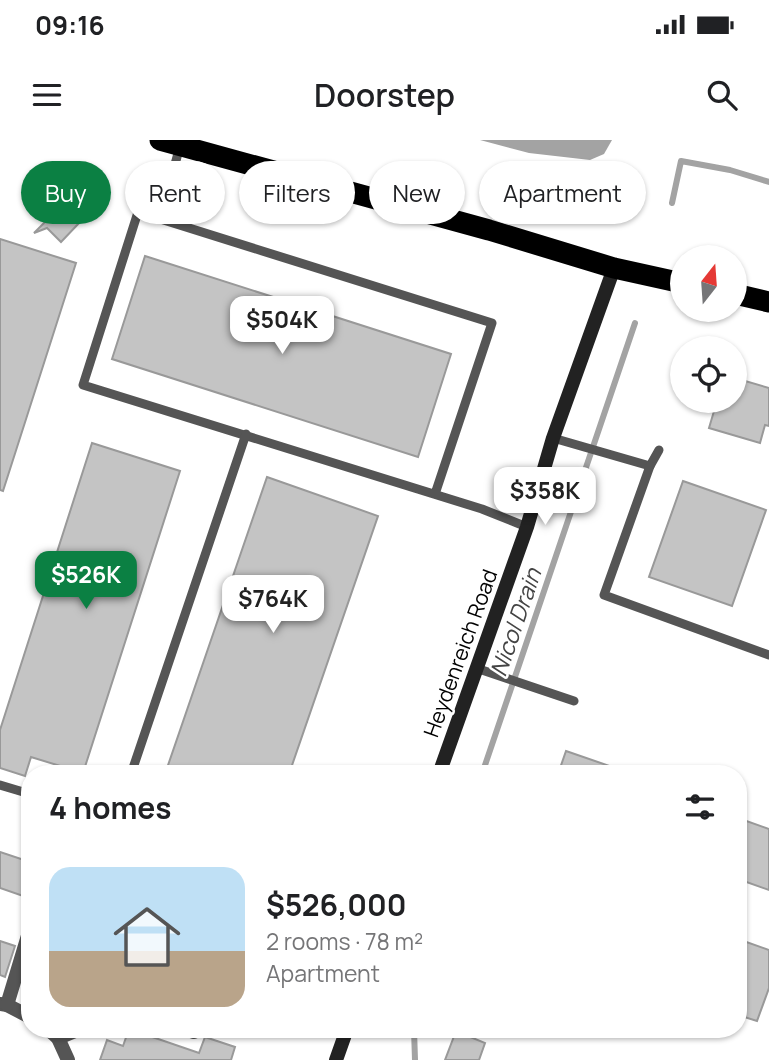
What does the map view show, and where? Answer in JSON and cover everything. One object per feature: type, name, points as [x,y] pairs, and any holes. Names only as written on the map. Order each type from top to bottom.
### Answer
[{"type":"highway","points":[[170,143],[489,230],[614,268],[670,280]]},
{"type":"highway","points":[[747,297],[769,302]]},
{"type":"street","name":"Heydenreich Road","points":[[442,765],[527,527],[553,439],[614,268]]},
{"type":"street","points":[[21,955],[4,1005],[21,1013]]},
{"type":"street","points":[[56,1038],[68,1060]]},
{"type":"street","points":[[336,1060],[344,1038]]},
{"type":"lane","points":[[168,161],[170,143]]},
{"type":"lane","points":[[134,224],[83,385],[482,509],[527,527]]},
{"type":"lane","points":[[176,224],[492,323],[435,494]]},
{"type":"lane","points":[[134,765],[246,434]]},
{"type":"lane","points":[[553,439],[650,466]]},
{"type":"lane","points":[[659,450],[650,466],[604,595],[769,655]]},
{"type":"lane","points":[[476,668],[574,701]]},
{"type":"lane","points":[[0,785],[21,791]]},
{"type":"shaded area","points":[[480,140],[612,140],[604,154],[590,160],[529,153]]},
{"type":"building","points":[[43,224],[78,224],[61,242],[47,228],[34,233]]},
{"type":"building","points":[[0,239],[76,263],[3,491],[0,490]]},
{"type":"building","points":[[145,256],[451,354],[418,457],[112,359]]},
{"type":"building","points":[[747,382],[769,388],[769,426],[765,425],[760,443],[709,428],[713,413],[747,413]]},
{"type":"building","points":[[92,443],[180,471],[86,765],[57,765],[31,757],[28,765],[21,765],[21,775],[0,768],[0,730]]},
{"type":"building","points":[[267,477],[378,516],[292,765],[168,765]]},
{"type":"building","points":[[683,481],[766,510],[732,606],[649,577]]},
{"type":"building","points":[[566,751],[607,765],[561,765]]},
{"type":"building","points":[[747,821],[769,829],[769,890],[747,882]]},
{"type":"building","points":[[0,852],[21,859],[21,895],[0,888]]},
{"type":"building","points":[[0,941],[15,946],[5,977],[0,975]]},
{"type":"building","points":[[747,942],[769,950],[769,988],[757,1021],[747,1018]]},
{"type":"building","points":[[126,1038],[155,1038],[199,1053],[205,1038],[208,1038],[235,1047],[231,1060],[100,1060],[107,1040],[123,1046]]},
{"type":"building","points":[[453,1038],[473,1038],[485,1043],[479,1060],[445,1060]]},
{"type":"waterway","points":[[672,203],[681,161],[730,170],[769,182]]},
{"type":"waterway","name":"Nicol Drain","points":[[485,765],[635,323]]},
{"type":"waterway","name":"Nicol Drain","points":[[414,1038],[415,1060]]}]
